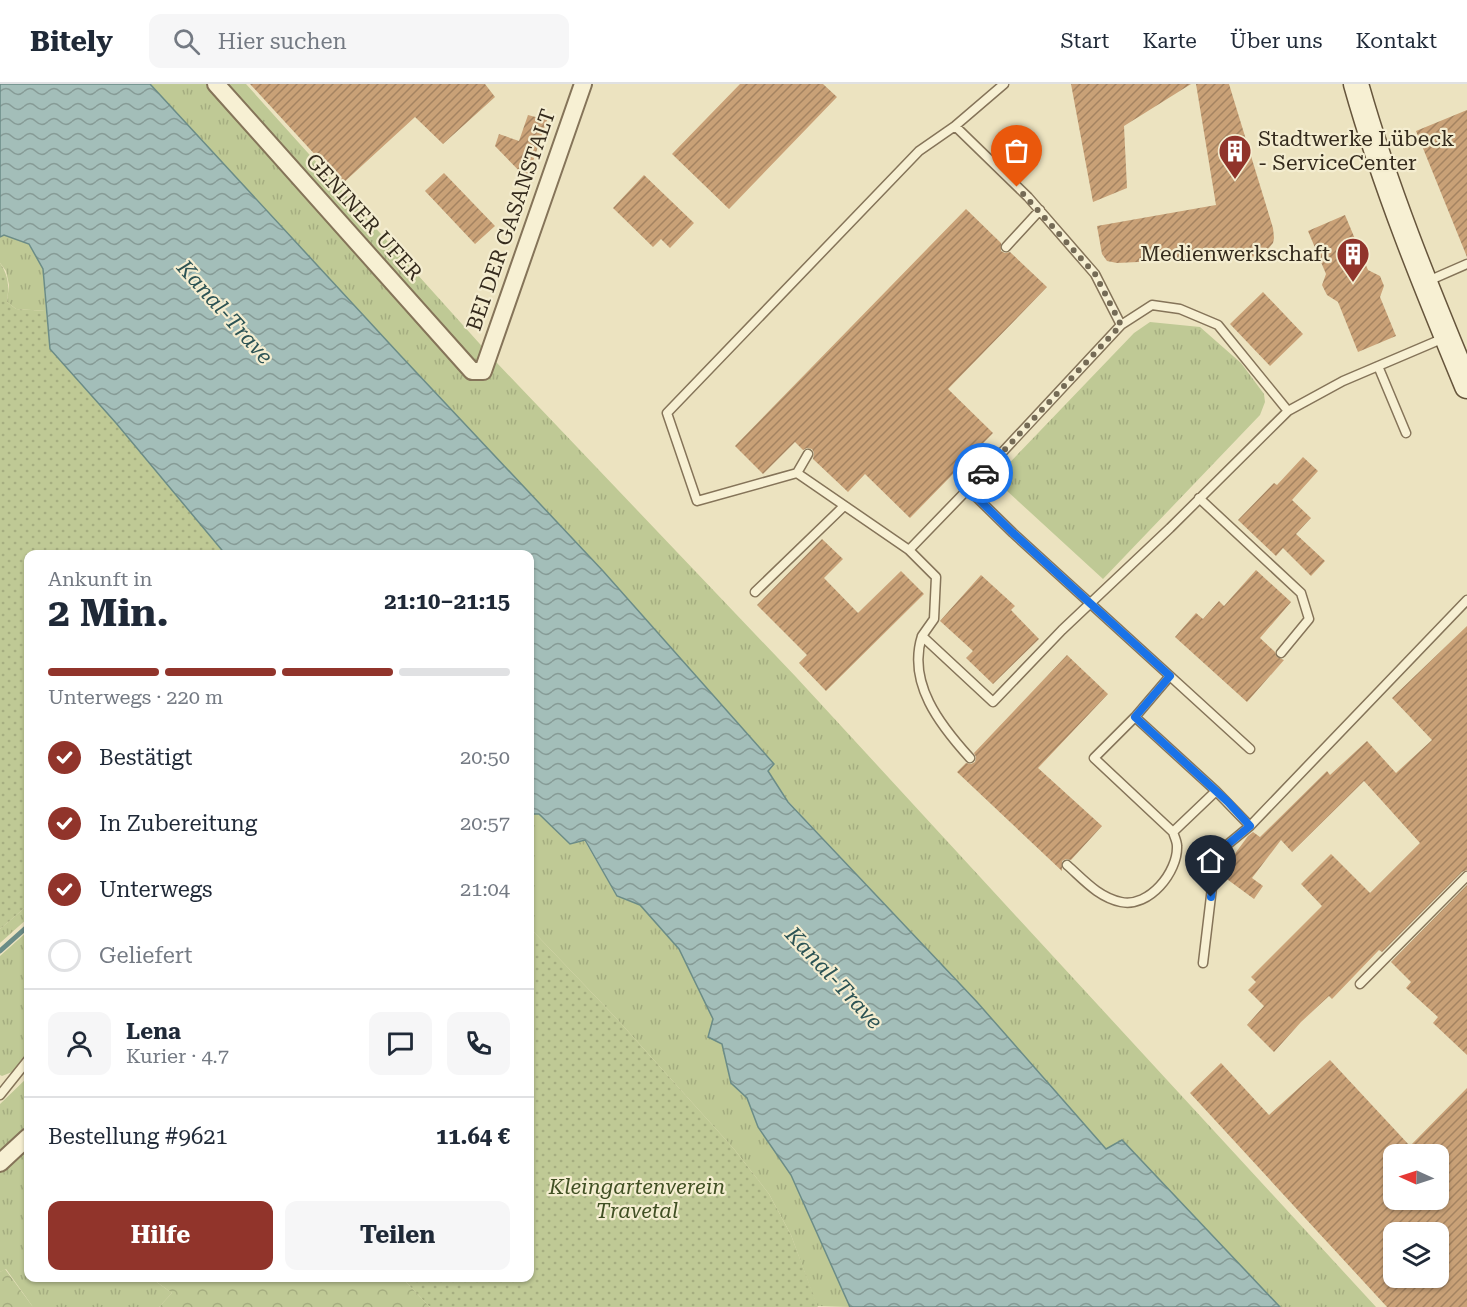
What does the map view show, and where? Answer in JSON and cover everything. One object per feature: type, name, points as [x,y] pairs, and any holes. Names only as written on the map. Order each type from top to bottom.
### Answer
[{"type":"main road","points":[[1356,84],[1378,157],[1425,282],[1455,342],[1467,386]]},
{"type":"street","name":"GENINER UFER","points":[[216,84],[472,371],[483,371]]},
{"type":"street","name":"BEI DER GASANSTALT","points":[[483,371],[583,84]]},
{"type":"street","points":[[0,1163],[24,1141]]},
{"type":"lane","points":[[808,454],[797,473],[696,501],[667,412],[919,151],[955,126],[1004,84]]},
{"type":"lane","points":[[955,126],[1040,210],[1095,274],[1121,325]]},
{"type":"lane","points":[[1006,248],[1040,210]]},
{"type":"lane","points":[[1425,282],[1467,264]]},
{"type":"lane","points":[[909,550],[1121,325],[1152,305],[1180,309],[1218,325],[1288,411]]},
{"type":"lane","points":[[922,636],[993,702],[1062,630],[1288,411],[1343,381],[1378,366],[1455,342]]},
{"type":"lane","points":[[1378,366],[1406,433]]},
{"type":"lane","points":[[797,473],[909,550],[936,577],[934,620],[922,636],[917,651],[920,675],[927,699],[945,730],[970,758]]},
{"type":"lane","points":[[968,489],[1090,604],[1250,749]]},
{"type":"lane","points":[[1199,498],[1300,593],[1309,619],[1281,653]]},
{"type":"lane","points":[[755,592],[844,506]]},
{"type":"lane","points":[[1203,963],[1216,854],[1250,826],[1467,600]]},
{"type":"lane","points":[[1067,865],[1098,894],[1123,903],[1148,897],[1170,874],[1177,845],[1173,832],[1094,758],[1135,717],[1170,676]]},
{"type":"lane","points":[[1135,717],[1216,791],[1250,826]]},
{"type":"lane","points":[[1173,832],[1216,791]]},
{"type":"lane","points":[[1360,984],[1467,876]]},
{"type":"lane","points":[[2,1089],[24,1064]]},
{"type":"green space","points":[[150,84],[246,84],[497,363],[796,677],[1376,1307],[1280,1307],[1122,1140],[1106,1150],[977,1002],[788,801],[768,771],[774,764],[603,571]]},
{"type":"green space","points":[[4,235],[29,244],[43,269],[46,311],[16,309],[7,302],[9,285],[6,271],[0,263],[0,237]]},
{"type":"green space","points":[[0,263],[8,282],[7,302],[16,309],[46,311],[50,349],[116,423],[222,550],[24,550],[24,908],[0,929]]},
{"type":"green space","points":[[1150,322],[1200,327],[1241,363],[1264,394],[1265,402],[1260,415],[1103,579],[994,479],[1134,333]]},
{"type":"green space","points":[[534,814],[539,814],[570,844],[584,840],[617,896],[640,905],[679,949],[713,1019],[722,1043],[731,1083],[747,1098],[758,1127],[791,1175],[850,1307],[817,1306],[791,1235],[769,1194],[734,1149],[616,1018],[534,932]]},
{"type":"green space","points":[[24,908],[24,922],[0,943],[0,929]]},
{"type":"green space","name":"Kleingartenverein Travetal","points":[[534,932],[616,1018],[734,1149],[769,1194],[791,1235],[818,1307],[430,1307],[406,1282],[534,1282]]},
{"type":"green space","points":[[24,935],[24,1059],[17,1070],[2,1076],[0,1075],[0,956]]},
{"type":"green space","points":[[24,1081],[24,1282],[157,1282],[172,1293],[159,1307],[33,1307],[6,1269],[0,1272],[0,1104]]},
{"type":"green space","points":[[5,1269],[33,1307],[0,1307],[0,1272]]},
{"type":"green space","points":[[157,1282],[406,1282],[430,1307],[159,1307],[172,1293]]},
{"type":"water","name":"Kanal-Trave","points":[[0,84],[150,84],[603,571],[774,764],[768,771],[788,802],[977,1002],[1106,1149],[1122,1140],[1280,1307],[850,1307],[791,1175],[758,1127],[747,1098],[731,1083],[722,1044],[708,1037],[713,1019],[679,949],[640,905],[617,896],[585,840],[570,844],[539,814],[534,814],[534,550],[222,550],[116,423],[50,349],[43,269],[29,244],[4,235],[0,237]]},
{"type":"building","points":[[250,84],[485,84],[495,97],[443,144],[415,117],[342,184]]},
{"type":"building","points":[[740,84],[823,84],[837,97],[729,209],[672,154]]},
{"type":"building","points":[[1071,84],[1191,84],[1124,126],[1127,188],[1093,202]]},
{"type":"building","name":"Stadtwerke Lübeck - ServiceCenter","points":[[1196,84],[1229,84],[1273,228],[1273,243],[1262,256],[1117,263],[1107,261],[1102,254],[1097,226],[1216,205]]},
{"type":"building","points":[[1467,110],[1467,257],[1416,131]]},
{"type":"building","points":[[528,115],[547,120],[527,179],[495,146],[499,134],[519,141]]},
{"type":"building","points":[[444,173],[495,226],[475,244],[425,191]]},
{"type":"building","points":[[644,175],[694,223],[670,248],[661,239],[653,247],[613,208]]},
{"type":"building","points":[[966,209],[1001,243],[1001,251],[1010,252],[1047,287],[948,389],[993,433],[910,518],[865,474],[848,492],[813,459],[812,449],[803,450],[795,442],[763,474],[735,446]]},
{"type":"building","name":"Medienwerkschaft","points":[[1345,215],[1368,270],[1380,276],[1384,286],[1380,297],[1396,336],[1358,352],[1338,302],[1327,295],[1322,285],[1326,274],[1308,231]]},
{"type":"building","points":[[1263,292],[1303,334],[1270,366],[1230,324]]},
{"type":"building","points":[[1303,457],[1318,471],[1292,500],[1311,518],[1296,534],[1325,561],[1311,576],[1283,548],[1276,556],[1238,520],[1274,483],[1277,485]]},
{"type":"building","points":[[822,539],[843,559],[824,578],[858,613],[901,571],[924,594],[826,691],[799,663],[807,655],[757,605]]},
{"type":"building","points":[[1256,570],[1291,602],[1260,638],[1275,652],[1277,657],[1284,660],[1247,702],[1175,637],[1196,613],[1203,619],[1219,601],[1224,606]]},
{"type":"building","points":[[981,575],[1015,606],[1011,610],[1039,639],[993,684],[966,658],[973,651],[940,621]]},
{"type":"building","points":[[1467,626],[1467,870],[1462,872],[1382,952],[1379,950],[1332,999],[1329,996],[1301,1022],[1274,1052],[1247,1025],[1264,1006],[1248,990],[1256,982],[1251,977],[1322,906],[1301,884],[1331,854],[1370,893],[1420,843],[1364,781],[1292,852],[1281,840],[1252,878],[1263,886],[1254,899],[1220,874],[1248,836],[1253,832],[1260,837],[1327,771],[1330,775],[1367,741],[1396,773],[1432,740],[1392,698]]},
{"type":"building","points":[[1067,655],[1108,694],[1038,768],[1102,826],[1071,860],[1062,861],[1062,871],[957,772],[966,763],[975,762],[974,753]]},
{"type":"building","points":[[1467,885],[1467,1055],[1433,1023],[1438,1017],[1406,988],[1411,982],[1391,962]]},
{"type":"building","points":[[1330,1060],[1408,1144],[1383,1144],[1383,1210],[1449,1210],[1449,1144],[1412,1144],[1467,1088],[1467,1307],[1387,1307],[1190,1093],[1221,1063],[1269,1115]]},
{"type":"waterway","points":[[0,951],[24,930]]},
{"type":"way so far","points":[[983,473],[1121,325],[1095,274],[1017,187]]},
{"type":"place","name":"Stadtwerke Lübeck - ServiceCenter","points":[[1235,180]]},
{"type":"place","name":"Medienwerkschaft","points":[[1353,283]]},
{"type":"route","points":[[983,473],[968,489],[1170,676],[1135,717],[1228,802],[1250,826],[1216,854],[1211,897]]}]
